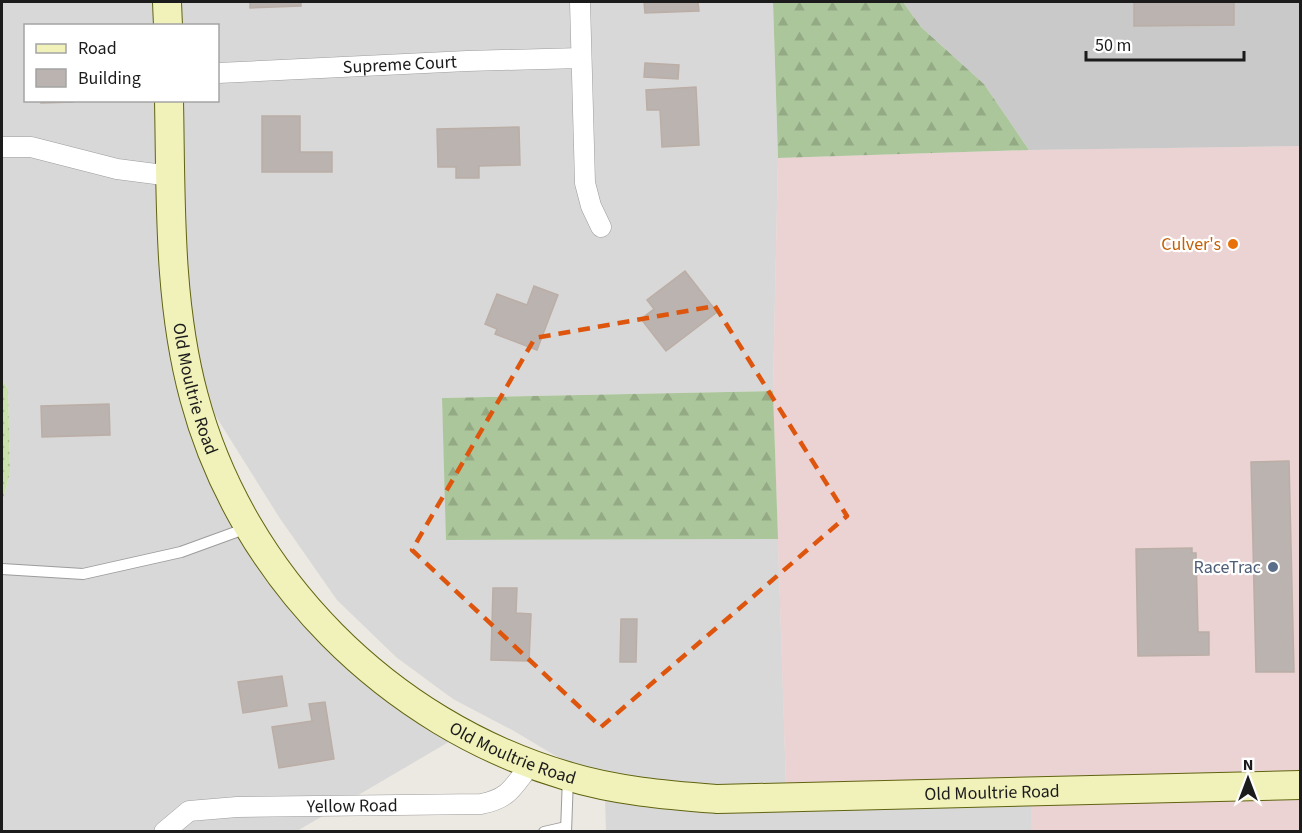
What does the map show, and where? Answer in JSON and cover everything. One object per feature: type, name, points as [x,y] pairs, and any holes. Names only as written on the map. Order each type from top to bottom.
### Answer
[{"type":"main road","points":[[167,2],[168,24]]},
{"type":"main road","name":"Old Moultrie Road","points":[[169,102],[174,266],[181,338],[193,396],[224,480],[261,547],[291,589],[324,627],[361,663],[399,694],[439,720],[480,742],[531,764],[608,786],[662,795],[717,799],[1300,785]]},
{"type":"street","points":[[580,2],[585,183],[591,206],[601,227]]},
{"type":"street","name":"Supreme Court","points":[[219,73],[581,57]]},
{"type":"street","points":[[2,147],[32,147],[117,169],[171,176]]},
{"type":"street","name":"Yellow Road","points":[[164,831],[189,811],[237,807],[493,802],[512,791],[531,764]]},
{"type":"lane","points":[[2,569],[83,574],[181,552],[236,532],[247,524]]},
{"type":"lane","points":[[544,831],[566,830],[568,776]]},
{"type":"highlighted area","points":[[715,306],[847,516],[601,727],[412,550],[535,338]]},
{"type":"shaded area","points":[[2,2],[156,2],[157,24],[24,24],[24,102],[158,102],[163,267],[238,530],[452,740],[297,831],[2,832],[2,504],[10,472],[8,389],[2,379]]},
{"type":"shaded area","points":[[178,2],[773,2],[778,158],[773,391],[442,398],[447,540],[778,539],[786,785],[717,787],[664,782],[571,765],[514,731],[453,699],[396,657],[337,600],[279,517],[207,402],[204,393],[185,265],[180,102],[219,102],[219,24],[178,24]]},
{"type":"shaded area","points":[[903,2],[1300,2],[1300,146],[1029,150],[984,84],[921,27]]},
{"type":"shaded area","points":[[1300,146],[1300,772],[786,785],[773,391],[778,158],[1029,150]]},
{"type":"shaded area","points":[[1300,797],[1300,831],[1031,831],[1031,804]]},
{"type":"shaded area","points":[[605,798],[1031,804],[1031,831],[606,831]]},
{"type":"green space","points":[[773,2],[903,2],[921,27],[984,84],[1029,150],[778,158]]},
{"type":"green space","points":[[2,379],[8,389],[10,472],[2,504]]},
{"type":"green space","points":[[773,391],[778,539],[446,540],[442,398]]},
{"type":"building","points":[[250,2],[301,2],[301,6],[250,8]]},
{"type":"building","points":[[644,2],[698,2],[699,11],[645,13]]},
{"type":"building","points":[[1134,2],[1234,2],[1234,25],[1134,26]]},
{"type":"building","points":[[645,63],[679,65],[678,79],[644,77]]},
{"type":"building","points":[[696,87],[699,145],[662,147],[660,110],[647,110],[646,90]]},
{"type":"building","points":[[262,116],[300,116],[300,152],[332,152],[332,172],[262,172]]},
{"type":"building","points":[[519,127],[520,165],[479,166],[479,178],[456,178],[456,167],[438,167],[437,129]]},
{"type":"building","points":[[685,271],[717,312],[666,351],[641,319],[654,309],[647,300]]},
{"type":"building","points":[[534,286],[558,295],[537,350],[495,334],[497,329],[485,324],[497,294],[527,305]]},
{"type":"building","points":[[109,404],[110,435],[42,437],[41,406]]},
{"type":"building","name":"RaceTrac","points":[[1289,461],[1294,672],[1256,672],[1251,462]]},
{"type":"building","points":[[1192,548],[1192,553],[1196,553],[1198,632],[1209,632],[1209,655],[1138,656],[1136,549]]},
{"type":"building","points":[[493,588],[517,588],[516,613],[531,614],[529,661],[491,660]]},
{"type":"building","points":[[621,619],[637,619],[636,662],[620,662]]},
{"type":"building","points":[[282,676],[287,706],[243,713],[238,682]]},
{"type":"building","points":[[325,702],[334,759],[279,768],[272,727],[312,721],[309,704]]},
{"type":"place","name":"Culver's","points":[[1233,244]]},
{"type":"place","name":"RaceTrac","points":[[1273,567]]}]
